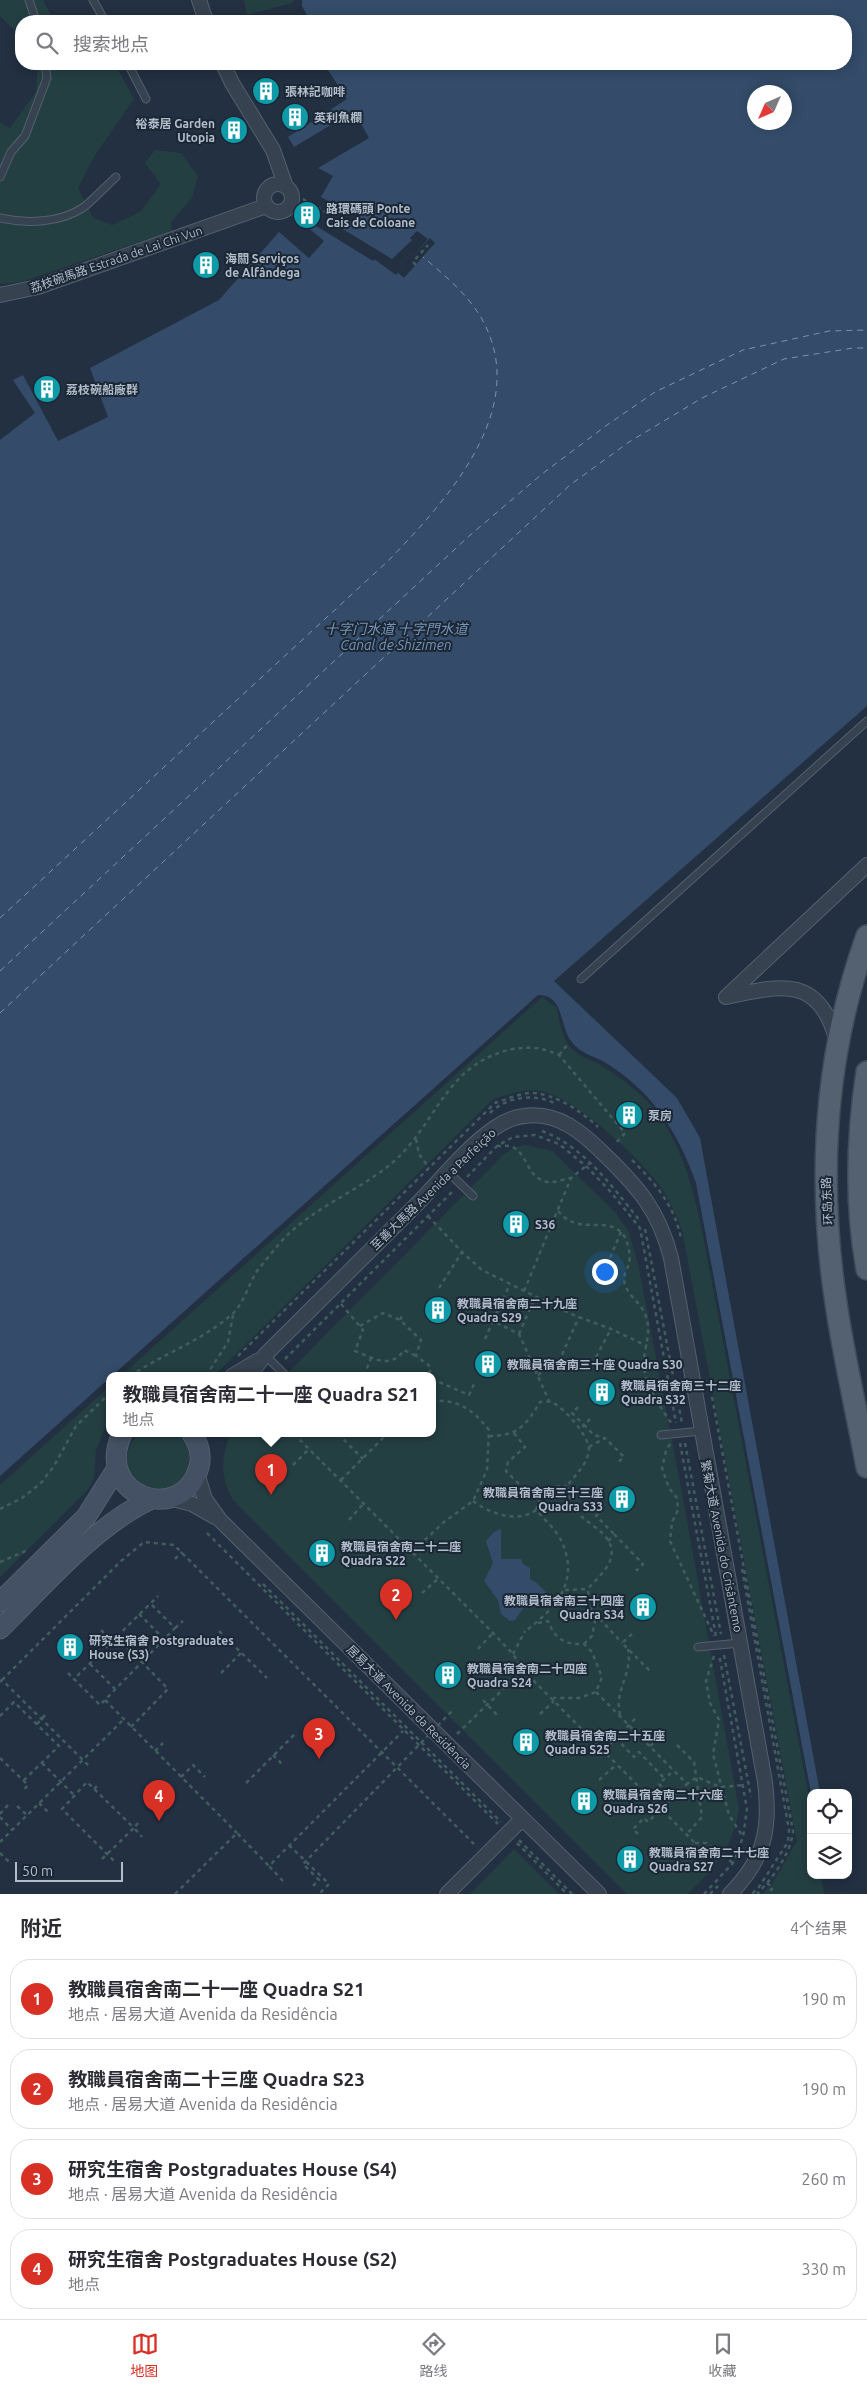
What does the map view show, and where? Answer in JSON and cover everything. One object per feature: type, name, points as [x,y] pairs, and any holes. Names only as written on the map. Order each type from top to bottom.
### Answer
[{"type":"main road","name":"环岛东路","points":[[867,936],[853,974],[837,1040],[829,1101],[825,1166],[828,1230],[836,1303],[867,1467]]},
{"type":"main road","points":[[867,1072],[861,1115],[858,1188],[862,1242],[867,1269]]},
{"type":"main road","points":[[121,1437],[116,1456],[117,1468],[130,1488],[160,1498]]},
{"type":"main road","points":[[0,1629],[100,1531],[120,1515],[160,1498],[183,1491],[197,1473],[200,1454],[193,1437]]},
{"type":"main road","points":[[0,1602],[86,1517],[117,1468]]},
{"type":"street","points":[[199,0],[204,15]]},
{"type":"street","points":[[226,70],[273,150],[292,198],[286,210],[273,211],[266,206],[265,194],[270,187],[278,184],[287,189]]},
{"type":"street","name":"荔枝碗馬路 Estrada de Lai Chi Vun","points":[[0,296],[38,287],[266,206]]},
{"type":"street","points":[[837,1040],[831,1020],[820,1003],[796,989],[762,990],[726,997],[867,865]]},
{"type":"street","name":"至善大馬路 Avenida a Perfeição","points":[[252,1372],[265,1355],[448,1172],[496,1127],[508,1120],[537,1115],[554,1117],[570,1125],[603,1153],[642,1194]]},
{"type":"street","name":"繁菊大道 Avenida do Crisântemo","points":[[642,1194],[660,1223],[666,1241],[765,1782],[768,1816],[762,1848],[755,1862],[730,1894]]},
{"type":"street","name":"至善大馬路 Avenida a Perfeição","points":[[238,1372],[265,1355]]},
{"type":"street","points":[[200,1454],[203,1437]]},
{"type":"street","name":"居易大道 Avenida da Residência","points":[[197,1473],[205,1499],[220,1520],[599,1894]]},
{"type":"street","name":"居易大道 Avenida da Residência","points":[[160,1498],[192,1504],[220,1520]]},
{"type":"street","points":[[447,1894],[486,1855],[509,1837],[522,1819]]},
{"type":"lane","points":[[29,0],[34,15]]},
{"type":"lane","points":[[93,0],[102,15]]},
{"type":"lane","points":[[0,177],[11,152],[25,136],[48,78],[46,70]]},
{"type":"lane","points":[[131,70],[146,99]]},
{"type":"lane","points":[[0,218],[12,221],[51,221],[82,208],[116,177]]},
{"type":"lane","points":[[581,979],[867,721]]},
{"type":"lane","points":[[448,1172],[473,1196]]},
{"type":"lane","points":[[265,1355],[282,1372]]},
{"type":"lane","points":[[661,1435],[701,1431]]},
{"type":"lane","points":[[698,1647],[740,1643]]},
{"type":"path","points":[[287,189],[327,213],[352,214]]},
{"type":"path","points":[[416,265],[413,262],[428,245]]},
{"type":"path","points":[[420,254],[423,257]]},
{"type":"path","points":[[559,1055],[568,1044]]},
{"type":"path","points":[[209,1372],[228,1342],[232,1315],[256,1273],[293,1230],[315,1213],[369,1180],[393,1162],[415,1139],[458,1078],[473,1065],[501,1052],[518,1048],[540,1048],[559,1055],[625,1133],[615,1144],[571,1178],[550,1182],[537,1179],[527,1167],[521,1154],[512,1147],[497,1146]]},
{"type":"path","points":[[237,1356],[495,1103],[528,1093],[545,1095],[586,1116],[603,1133]]},
{"type":"path","points":[[241,1359],[497,1106],[528,1097],[543,1097],[584,1118],[598,1132]]},
{"type":"path","points":[[534,1128],[561,1139],[590,1163],[613,1187],[644,1226],[748,1810],[743,1837],[733,1863],[704,1894]]},
{"type":"path","points":[[280,1364],[497,1146],[513,1137],[535,1135],[559,1144],[587,1167],[640,1228],[752,1801]]},
{"type":"path","points":[[609,1138],[621,1149]]},
{"type":"path","points":[[415,1139],[419,1154],[432,1170]]},
{"type":"path","points":[[626,1155],[657,1185],[674,1215],[680,1239],[655,1187],[627,1159]]},
{"type":"path","points":[[524,1291],[571,1178]]},
{"type":"path","points":[[417,1204],[462,1252],[482,1270],[579,1317],[647,1346]]},
{"type":"path","points":[[558,1211],[565,1220],[576,1225],[609,1227],[621,1232],[628,1245],[630,1262],[624,1278],[630,1297],[645,1312],[649,1328],[644,1365],[646,1378],[662,1408],[681,1433]]},
{"type":"path","points":[[607,1265],[621,1232]]},
{"type":"path","points":[[439,1288],[462,1252]]},
{"type":"path","points":[[485,1339],[510,1284]]},
{"type":"path","points":[[329,1292],[363,1330],[355,1351],[385,1363],[398,1359],[404,1350],[416,1356],[430,1367],[429,1372]]},
{"type":"path","points":[[519,1334],[536,1296]]},
{"type":"path","points":[[360,1326],[383,1313],[400,1320],[421,1340],[416,1356]]},
{"type":"path","points":[[400,1320],[403,1314]]},
{"type":"path","points":[[136,1372],[194,1342],[232,1315]]},
{"type":"path","points":[[538,1375],[560,1359],[579,1317]]},
{"type":"path","points":[[493,1321],[519,1334],[549,1401]]},
{"type":"path","points":[[596,1357],[610,1329]]},
{"type":"path","points":[[366,1372],[371,1358]]},
{"type":"path","points":[[436,1381],[469,1395],[474,1384]]},
{"type":"path","points":[[752,1894],[759,1887],[788,1842],[789,1830],[760,1660],[710,1396],[793,1831],[792,1844],[767,1883],[757,1894]]},
{"type":"path","points":[[0,1509],[22,1498],[41,1483],[54,1466],[76,1426],[106,1397]]},
{"type":"path","points":[[412,1551],[444,1522],[473,1501],[487,1470],[489,1430],[467,1406],[454,1402],[436,1401]]},
{"type":"path","points":[[489,1436],[505,1436],[513,1432],[525,1423],[540,1402],[549,1401],[558,1406],[580,1429],[589,1447],[581,1470],[567,1486]]},
{"type":"path","points":[[578,1408],[572,1413],[594,1435],[605,1438],[624,1457],[616,1464]]},
{"type":"path","points":[[580,1429],[590,1419]]},
{"type":"path","points":[[513,1432],[525,1447],[508,1462],[506,1471],[522,1487],[542,1496]]},
{"type":"path","points":[[681,1433],[666,1451],[662,1468],[669,1488],[677,1498],[678,1504],[678,1510],[672,1522],[670,1541],[720,1645],[706,1681],[710,1703],[719,1720],[715,1734],[713,1754],[729,1816],[743,1837]]},
{"type":"path","points":[[297,1437],[493,1633],[513,1654],[523,1670],[694,1843],[706,1843],[733,1863]]},
{"type":"path","points":[[341,1437],[363,1459]]},
{"type":"path","points":[[341,1480],[384,1437]]},
{"type":"path","points":[[589,1447],[605,1438]]},
{"type":"path","points":[[293,1465],[309,1449]]},
{"type":"path","points":[[473,1501],[492,1513],[514,1516],[532,1513],[536,1510],[542,1496],[558,1485],[567,1486]]},
{"type":"path","points":[[567,1486],[572,1504],[582,1516],[603,1532],[612,1550],[611,1559],[588,1589],[589,1607],[651,1672]]},
{"type":"path","points":[[349,1520],[364,1503]]},
{"type":"path","points":[[524,1632],[547,1615],[565,1590],[566,1560],[561,1540],[536,1510]]},
{"type":"path","points":[[591,1523],[597,1515],[643,1564],[636,1570]]},
{"type":"path","points":[[567,1894],[509,1837],[208,1532],[403,1730],[509,1837],[572,1894]]},
{"type":"path","points":[[608,1540],[615,1535]]},
{"type":"path","points":[[90,1767],[1,1681],[121,1560],[144,1542],[174,1544],[486,1855]]},
{"type":"path","points":[[175,1559],[182,1552]]},
{"type":"path","points":[[422,1593],[439,1578]]},
{"type":"path","points":[[565,1590],[588,1589]]},
{"type":"path","points":[[74,1679],[158,1596]]},
{"type":"path","points":[[150,1603],[175,1628]]},
{"type":"path","points":[[139,1614],[169,1644]]},
{"type":"path","points":[[513,1654],[524,1632],[536,1623],[548,1621],[553,1634],[560,1640],[571,1645],[584,1644],[592,1636],[596,1616]]},
{"type":"path","points":[[68,1673],[100,1705],[183,1621]]},
{"type":"path","points":[[101,1630],[112,1642]]},
{"type":"path","points":[[219,1630],[266,1678]]},
{"type":"path","points":[[478,1649],[493,1633]]},
{"type":"path","points":[[622,1643],[632,1634]]},
{"type":"path","points":[[116,1637],[168,1689],[130,1727]]},
{"type":"path","points":[[540,1714],[552,1699],[579,1698],[596,1692],[602,1677],[592,1652],[584,1644]]},
{"type":"path","points":[[620,1716],[617,1702],[630,1662],[628,1649]]},
{"type":"path","points":[[221,1673],[241,1653]]},
{"type":"path","points":[[90,1664],[115,1689]]},
{"type":"path","points":[[456,1735],[523,1670]]},
{"type":"path","points":[[596,1692],[687,1784]]},
{"type":"path","points":[[105,1700],[283,1881]]},
{"type":"path","points":[[483,1700],[498,1716]]},
{"type":"path","points":[[0,1716],[14,1702],[59,1746],[24,1781]]},
{"type":"path","points":[[313,1886],[319,1880],[303,1864],[454,1709]]},
{"type":"path","points":[[36,1724],[46,1714]]},
{"type":"path","points":[[604,1750],[636,1718]]},
{"type":"path","points":[[0,1842],[123,1719]]},
{"type":"path","points":[[269,1866],[403,1730]]},
{"type":"path","points":[[246,1783],[297,1732]]},
{"type":"path","points":[[616,1738],[634,1757],[638,1752],[665,1779]]},
{"type":"path","points":[[155,1751],[163,1743]]},
{"type":"path","points":[[650,1746],[654,1743]]},
{"type":"path","points":[[677,1745],[694,1762],[702,1817],[686,1835]]},
{"type":"path","points":[[273,1755],[284,1766]]},
{"type":"path","points":[[0,1758],[28,1785],[22,1792]]},
{"type":"path","points":[[42,1763],[75,1796]]},
{"type":"path","points":[[599,1780],[616,1764]]},
{"type":"path","points":[[181,1777],[193,1765],[205,1777]]},
{"type":"path","points":[[673,1771],[659,1784],[673,1798]]},
{"type":"path","points":[[696,1777],[720,1787],[745,1785]]},
{"type":"path","points":[[638,1834],[633,1829],[644,1818],[648,1822],[696,1777]]},
{"type":"path","points":[[116,1863],[62,1809],[88,1782],[142,1837]]},
{"type":"path","points":[[94,1789],[99,1784]]},
{"type":"path","points":[[39,1803],[48,1812]]},
{"type":"path","points":[[0,1814],[8,1805]]},
{"type":"path","points":[[17,1806],[27,1815]]},
{"type":"path","points":[[64,1820],[69,1816]]},
{"type":"path","points":[[0,1818],[12,1830]]},
{"type":"path","points":[[102,1859],[138,1823]]},
{"type":"path","points":[[175,1894],[237,1833]]},
{"type":"path","points":[[690,1847],[694,1843]]},
{"type":"path","points":[[289,1846],[329,1884],[320,1893]]},
{"type":"path","points":[[0,1852],[10,1863]]},
{"type":"path","points":[[710,1894],[736,1866],[741,1857]]},
{"type":"path","points":[[767,1883],[773,1888],[767,1894]]},
{"type":"green space","points":[[0,0],[43,0],[51,15],[15,15],[15,31],[0,16]]},
{"type":"green space","points":[[244,0],[294,0],[292,3],[247,15]]},
{"type":"green space","points":[[38,70],[118,70],[134,99],[95,155],[78,188],[93,218],[112,225],[140,212],[161,184],[145,163],[155,150],[181,153],[198,176],[192,198],[171,222],[172,231],[21,282],[0,284],[0,123],[10,128],[36,92]]},
{"type":"green space","points":[[542,997],[557,1008],[562,1031],[571,1048],[624,1081],[639,1093],[658,1114],[674,1140],[690,1181],[701,1225],[807,1789],[807,1879],[822,1879],[824,1894],[762,1894],[772,1884],[797,1841],[682,1230],[675,1212],[660,1186],[639,1161],[607,1132],[574,1106],[545,1092],[532,1090],[493,1099],[218,1372],[125,1372]]},
{"type":"green space","points":[[526,1145],[552,1151],[614,1211],[629,1232],[638,1264],[682,1493],[739,1809],[736,1824],[727,1847],[715,1865],[688,1894],[627,1894],[233,1500],[224,1476],[225,1451],[229,1437],[436,1437],[436,1372],[289,1372],[503,1155],[515,1147]]},
{"type":"green space","points":[[106,1390],[106,1425],[96,1450],[94,1478],[87,1491],[0,1577],[0,1485]]},
{"type":"green space","points":[[136,1437],[181,1437],[189,1452],[189,1465],[182,1480],[171,1487],[157,1489],[144,1485],[134,1477],[128,1465],[128,1450]]},
{"type":"green space","points":[[514,1849],[559,1894],[470,1894]]},
{"type":"water","name":"十字门水道 十字門水道 Canal de Shizimen","points":[[302,0],[867,0],[867,706],[554,981],[677,1098],[700,1138],[819,1789],[810,1789],[696,1183],[672,1131],[650,1100],[622,1074],[606,1063],[583,1052],[571,1041],[557,1005],[546,996],[538,995],[116,1372],[106,1372],[106,1381],[0,1476],[0,440],[35,413],[13,380],[23,375],[58,441],[108,417],[90,368],[219,300],[279,232],[309,258],[324,241],[294,216],[313,224],[373,261],[374,259],[396,275],[404,266],[401,264],[411,253],[414,255],[428,239],[417,231],[410,238],[412,240],[392,259],[328,220],[359,222],[360,206],[333,204],[321,197],[333,176],[318,168],[369,138],[354,111],[294,147],[288,137],[347,99],[328,70],[852,70],[852,15],[307,15],[302,6]]},
{"type":"water","points":[[501,1529],[501,1559],[521,1559],[523,1564],[530,1568],[530,1579],[547,1593],[544,1601],[525,1606],[515,1620],[510,1621],[501,1614],[498,1600],[484,1581],[493,1563],[486,1541],[494,1532]]},
{"type":"pier","points":[[430,238],[435,243],[404,278],[398,273],[404,266],[401,264],[411,253],[414,255]]},
{"type":"ferry route","points":[[0,918],[388,561],[431,514],[453,487],[472,458],[486,428],[495,397],[497,366],[489,334],[484,322],[470,301],[423,257]]},
{"type":"ferry route","points":[[0,971],[468,537],[542,474],[607,425],[655,392],[743,350],[829,331],[867,330]]},
{"type":"ferry route","points":[[0,1013],[570,485],[629,442],[702,398],[784,359],[853,348],[867,348]]},
{"type":"place","name":"張林記咖啡","points":[[266,91]]},
{"type":"place","name":"英利魚欄","points":[[295,117]]},
{"type":"place","name":"裕泰居 Garden Utopia","points":[[234,130]]},
{"type":"place","name":"路環碼頭 Ponte Cais de Coloane","points":[[307,215]]},
{"type":"place","name":"海關 Serviços de Alfândega","points":[[206,265]]},
{"type":"place","name":"荔枝碗船廠群","points":[[47,389]]},
{"type":"place","name":"泵房","points":[[629,1115]]},
{"type":"place","name":"S36","points":[[516,1224]]},
{"type":"place","name":"教職員宿舍南二十九座 Quadra S29","points":[[438,1310]]},
{"type":"place","name":"教職員宿舍南三十座 Quadra S30","points":[[488,1364]]},
{"type":"place","name":"教職員宿舍南三十二座 Quadra S32","points":[[602,1392]]},
{"type":"place","name":"教職員宿舍南二十一座 Quadra S21","points":[[271,1495]]},
{"type":"place","name":"教職員宿舍南三十三座 Quadra S33","points":[[622,1499]]},
{"type":"place","name":"教職員宿舍南二十二座 Quadra S22","points":[[322,1553]]},
{"type":"place","name":"教職員宿舍南三十四座 Quadra S34","points":[[643,1607]]},
{"type":"place","name":"教職員宿舍南二十三座 Quadra S23","points":[[396,1620]]},
{"type":"place","name":"研究生宿舍 Postgraduates House (S3)","points":[[70,1647]]},
{"type":"place","name":"教職員宿舍南二十四座 Quadra S24","points":[[448,1675]]},
{"type":"place","name":"教職員宿舍南二十五座 Quadra S25","points":[[526,1742]]},
{"type":"place","name":"研究生宿舍 Postgraduates House (S4)","points":[[319,1759]]},
{"type":"place","name":"教職員宿舍南二十六座 Quadra S26","points":[[584,1801]]},
{"type":"place","name":"研究生宿舍 Postgraduates House (S2)","points":[[159,1821]]},
{"type":"place","name":"教職員宿舍南二十七座 Quadra S27","points":[[630,1859]]}]
